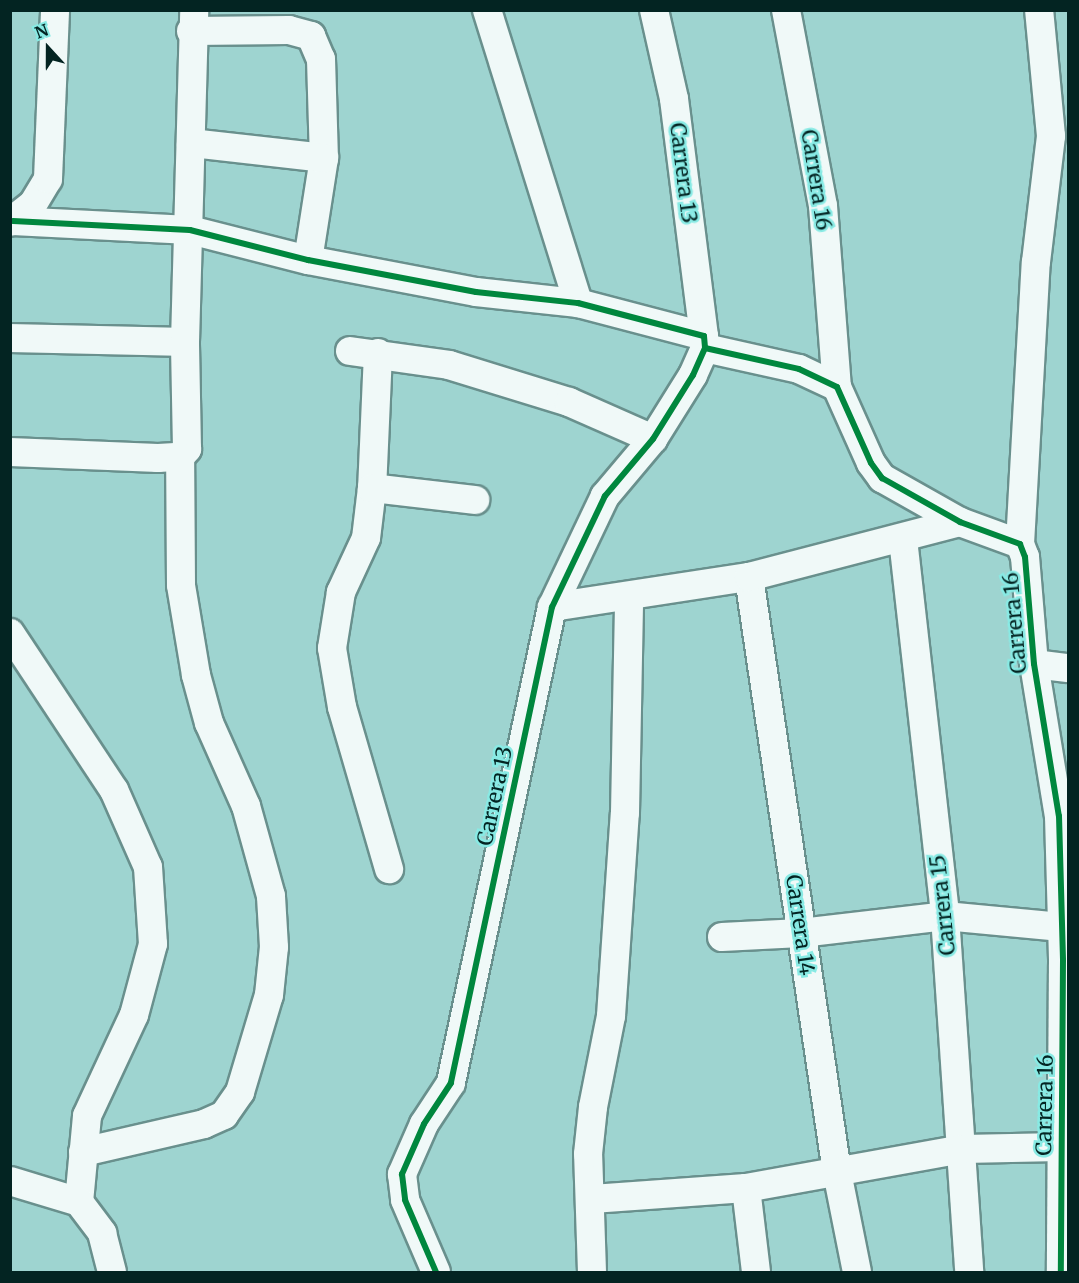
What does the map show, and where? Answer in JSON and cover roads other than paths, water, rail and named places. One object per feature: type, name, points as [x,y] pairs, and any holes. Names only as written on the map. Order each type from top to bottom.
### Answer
[{"type":"street","points":[[12,221],[33,204],[48,179],[55,10]]},
{"type":"street","points":[[487,10],[578,303]]},
{"type":"street","name":"Carrera 13","points":[[436,1272],[405,1200],[402,1174],[424,1124],[451,1083],[552,607],[605,496],[653,439],[705,342],[674,99],[654,10]]},
{"type":"street","name":"Carrera 16","points":[[786,10],[823,206],[837,387],[871,463],[882,478],[960,522],[1020,543],[1028,566],[1034,664],[1064,817],[1061,927],[1066,960],[1065,1109],[1060,1147],[1065,1239],[1060,1272]]},
{"type":"street","points":[[1020,543],[1036,262],[1051,136],[1040,10]]},
{"type":"street","points":[[83,1152],[204,1124],[224,1115],[240,1092],[269,995],[274,947],[271,896],[246,806],[209,723],[194,664],[181,585],[180,457],[187,449],[189,434],[185,342],[190,230],[192,21],[289,30],[311,36],[321,59],[324,158],[308,260]]},
{"type":"street","points":[[191,143],[324,158]]},
{"type":"street","points":[[12,221],[190,230],[308,260],[476,292],[578,303],[799,369],[837,387]]},
{"type":"street","points":[[10,338],[185,342]]},
{"type":"street","points":[[350,351],[378,353],[449,365],[558,399],[653,439]]},
{"type":"street","points":[[378,353],[372,488],[366,538],[341,592],[332,648],[342,707],[389,869]]},
{"type":"street","points":[[10,452],[180,457]]},
{"type":"street","points":[[372,488],[475,500]]},
{"type":"street","points":[[552,607],[749,577],[903,539],[960,522]]},
{"type":"street","name":"Carrera 15","points":[[903,539],[945,916],[963,1149],[969,1272]]},
{"type":"street","name":"Carrera 14","points":[[749,577],[837,1172],[857,1272]]},
{"type":"street","points":[[592,1272],[592,1199],[588,1154],[593,1107],[611,1016],[625,813],[628,597]]},
{"type":"street","points":[[10,633],[114,790],[148,867],[153,944],[134,1015],[93,1096],[83,1152],[79,1202]]},
{"type":"street","points":[[1034,664],[1068,668]]},
{"type":"street","points":[[722,937],[801,933],[945,916],[1061,927]]},
{"type":"street","points":[[592,1199],[746,1188],[963,1149],[1060,1147]]},
{"type":"street","points":[[10,1181],[79,1202],[102,1233],[112,1272]]},
{"type":"street","points":[[746,1188],[756,1272]]}]
